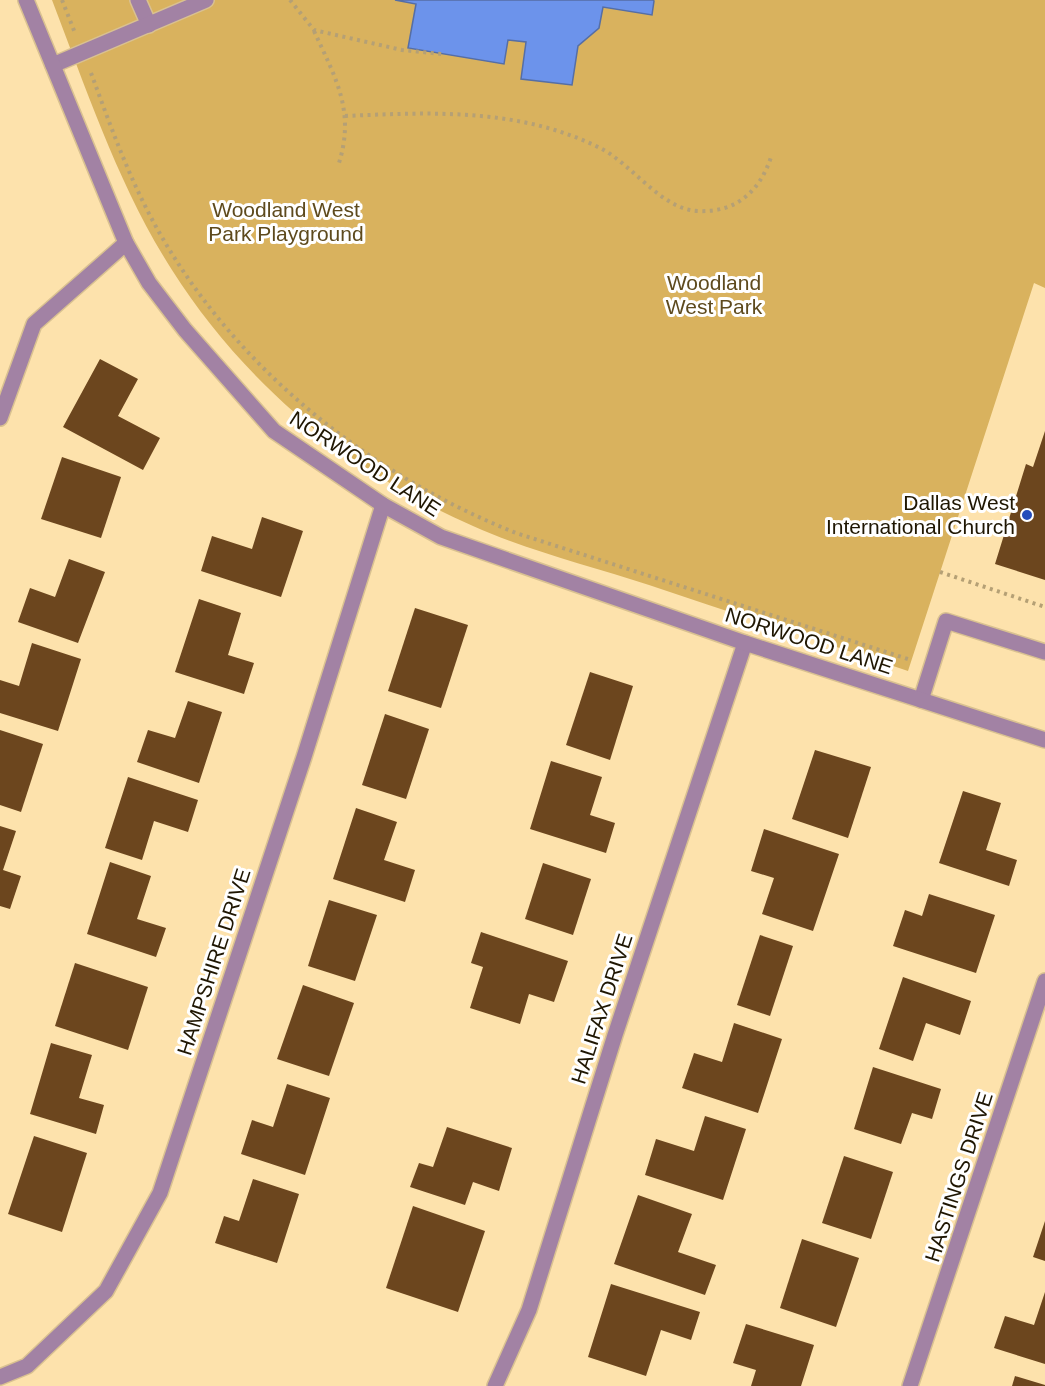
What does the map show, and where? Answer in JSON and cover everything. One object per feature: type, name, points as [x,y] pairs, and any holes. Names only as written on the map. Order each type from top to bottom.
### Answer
[{"type":"street","name":"NORWOOD LANE","points":[[26,0],[126,243],[149,283],[185,330],[274,430],[383,505],[441,537],[745,643],[1045,740]]},
{"type":"street","points":[[138,0],[149,25]]},
{"type":"street","points":[[53,64],[84,54],[206,0]]},
{"type":"street","points":[[0,418],[34,324],[126,243]]},
{"type":"street","name":"HAMPSHIRE DRIVE","points":[[0,1377],[27,1366],[106,1291],[160,1193],[300,768],[383,505]]},
{"type":"street","points":[[921,700],[946,621],[1045,652]]},
{"type":"street","name":"HALIFAX DRIVE","points":[[495,1386],[529,1310],[615,1035],[745,643]]},
{"type":"street","name":"HASTINGS DRIVE","points":[[910,1386],[1045,981]]},
{"type":"path","points":[[62,0],[136,189],[204,300],[274,379],[360,450],[417,486],[479,518],[516,533],[932,667]]},
{"type":"path","points":[[290,0],[314,30],[343,95],[347,128],[338,166]]},
{"type":"path","points":[[314,30],[402,50],[442,54]]},
{"type":"path","points":[[345,116],[470,114],[534,123],[602,149],[629,167],[671,204],[696,212],[720,210],[739,203],[755,190],[766,173],[771,157]]},
{"type":"path","points":[[940,572],[1045,607]]},
{"type":"green space","name":"Woodland West Park","points":[[52,0],[1045,0],[1045,288],[1034,283],[908,671],[494,535],[428,505],[385,480],[303,420],[232,350],[200,311],[172,270],[136,206],[120,172],[91,104]]},
{"type":"water","points":[[395,0],[654,1],[652,15],[603,7],[599,28],[578,46],[572,85],[521,79],[526,42],[508,40],[504,64],[408,48],[416,4]]},
{"type":"building","points":[[100,359],[138,379],[118,416],[160,438],[143,470],[63,427]]},
{"type":"building","name":"Dallas West International Church","points":[[1045,431],[1045,580],[995,564],[1026,464],[1033,467]]},
{"type":"building","points":[[62,457],[121,477],[101,538],[41,519]]},
{"type":"building","points":[[262,517],[303,531],[281,597],[201,571],[212,536],[252,549]]},
{"type":"building","points":[[69,559],[105,572],[78,643],[18,622],[30,588],[55,597]]},
{"type":"building","points":[[199,599],[241,613],[228,655],[254,663],[244,694],[175,672]]},
{"type":"building","points":[[415,608],[468,625],[441,708],[388,691]]},
{"type":"building","points":[[32,643],[81,659],[58,731],[0,713],[0,680],[19,686]]},
{"type":"building","points":[[590,672],[633,686],[610,760],[566,745]]},
{"type":"building","points":[[188,701],[222,712],[199,783],[137,762],[148,730],[175,738]]},
{"type":"building","points":[[385,714],[429,729],[406,799],[362,785]]},
{"type":"building","points":[[0,730],[43,744],[21,812],[0,805]]},
{"type":"building","points":[[815,750],[871,767],[848,838],[792,819]]},
{"type":"building","points":[[551,761],[602,777],[590,815],[615,823],[606,853],[530,829]]},
{"type":"building","points":[[128,777],[198,800],[188,832],[154,821],[142,860],[105,848]]},
{"type":"building","points":[[963,791],[1001,803],[986,850],[1017,860],[1009,886],[939,863]]},
{"type":"building","points":[[356,808],[397,822],[384,860],[415,870],[405,902],[333,879]]},
{"type":"building","points":[[0,826],[16,831],[3,870],[21,876],[10,909],[0,906]]},
{"type":"building","points":[[764,829],[839,854],[813,931],[762,914],[774,878],[751,871]]},
{"type":"building","points":[[110,862],[151,876],[137,919],[166,928],[156,957],[87,934]]},
{"type":"building","points":[[543,863],[591,879],[573,935],[525,919]]},
{"type":"building","points":[[929,894],[995,915],[976,973],[893,946],[905,910],[922,916]]},
{"type":"building","points":[[329,900],[377,915],[355,981],[308,966]]},
{"type":"building","points":[[481,932],[568,961],[554,1002],[529,994],[520,1024],[470,1008],[483,967],[471,963]]},
{"type":"building","points":[[760,935],[793,946],[770,1016],[737,1005]]},
{"type":"building","points":[[75,963],[148,987],[128,1050],[55,1026]]},
{"type":"building","points":[[903,977],[971,1001],[960,1035],[926,1023],[913,1061],[879,1049]]},
{"type":"building","points":[[303,985],[354,1003],[329,1076],[277,1059]]},
{"type":"building","points":[[734,1023],[782,1039],[758,1113],[682,1088],[694,1053],[722,1062]]},
{"type":"building","points":[[51,1043],[92,1055],[79,1098],[104,1105],[96,1134],[30,1114]]},
{"type":"building","points":[[873,1067],[941,1089],[932,1119],[912,1113],[901,1144],[854,1129]]},
{"type":"building","points":[[287,1084],[330,1098],[305,1175],[241,1154],[252,1120],[273,1127]]},
{"type":"building","points":[[705,1116],[746,1129],[723,1200],[645,1175],[656,1139],[694,1151]]},
{"type":"building","points":[[447,1127],[512,1148],[499,1191],[473,1182],[465,1205],[410,1187],[419,1163],[433,1167]]},
{"type":"building","points":[[34,1136],[87,1153],[62,1232],[8,1214]]},
{"type":"building","points":[[844,1156],[893,1172],[871,1239],[822,1223]]},
{"type":"building","points":[[253,1179],[299,1194],[277,1263],[215,1243],[224,1216],[239,1221]]},
{"type":"building","points":[[638,1195],[692,1214],[678,1252],[716,1265],[705,1295],[614,1264]]},
{"type":"building","points":[[413,1206],[485,1231],[458,1312],[386,1288]]},
{"type":"building","points":[[1045,1221],[1045,1261],[1033,1257]]},
{"type":"building","points":[[802,1239],[859,1258],[836,1327],[780,1308]]},
{"type":"building","points":[[611,1284],[700,1312],[691,1340],[661,1330],[646,1376],[588,1357]]},
{"type":"building","points":[[1045,1292],[1045,1364],[994,1348],[1005,1316],[1034,1325]]},
{"type":"building","points":[[746,1324],[814,1345],[801,1386],[751,1386],[756,1370],[733,1363]]},
{"type":"building","points":[[1015,1376],[1045,1385],[1045,1386],[1012,1386]]},
{"type":"place","name":"Dallas West International Church","points":[[1027,515]]},
{"type":"park label","name":"Woodland West Park Playground","points":[[286,222]]}]
